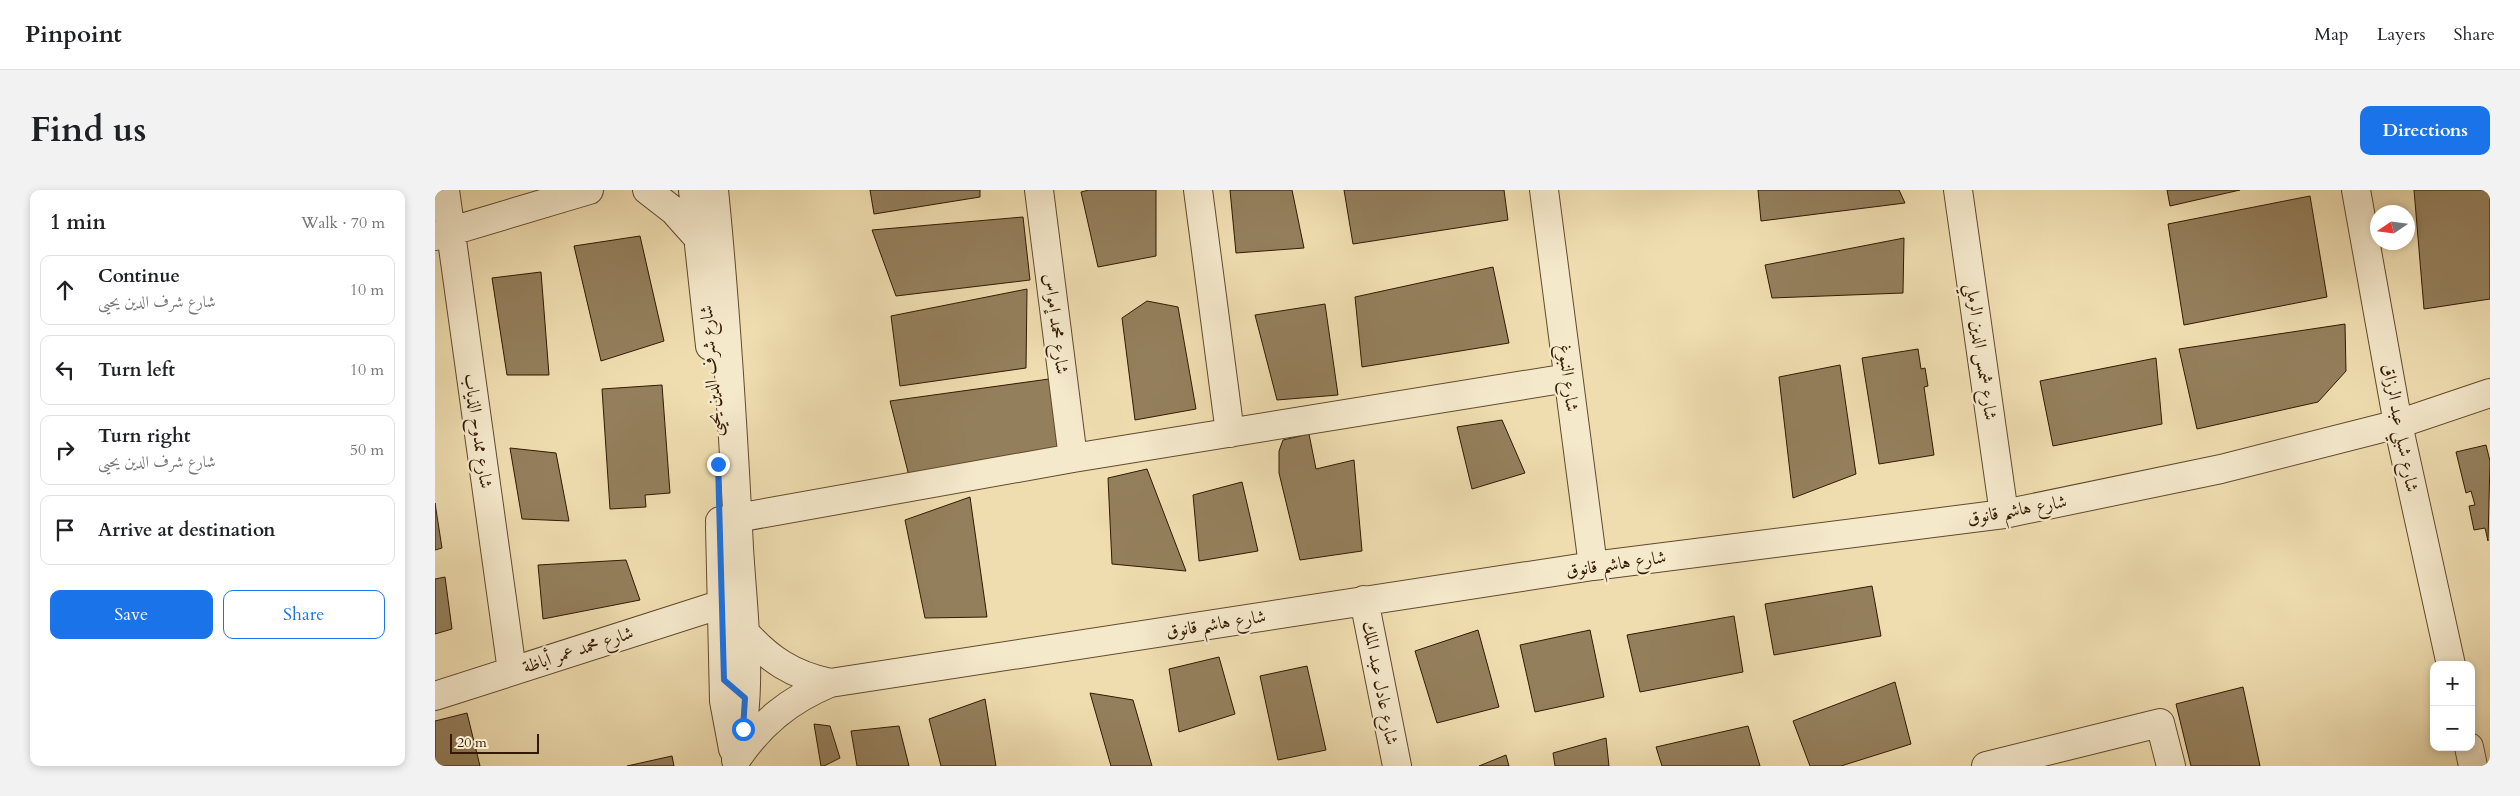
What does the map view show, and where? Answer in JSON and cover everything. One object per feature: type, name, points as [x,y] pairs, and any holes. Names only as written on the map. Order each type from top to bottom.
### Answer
[{"type":"street","name":"شارع ممدوح الذياب","points":[[445,190],[442,234],[512,671]]},
{"type":"street","points":[[442,234],[589,190]]},
{"type":"street","points":[[647,190],[674,211],[699,239]]},
{"type":"street","name":"شارع شرف الدين يحيى","points":[[693,190],[729,519],[744,631],[745,698],[743,729],[736,763]]},
{"type":"street","name":"شارع شرف الدين يحيى","points":[[714,190],[730,369],[729,519],[721,604],[726,721],[736,763]]},
{"type":"street","name":"شارع محمد إمواس","points":[[1039,190],[1073,458]]},
{"type":"street","points":[[1198,190],[1230,433]]},
{"type":"street","name":"شارع النبوغ","points":[[1544,190],[1593,566]]},
{"type":"street","name":"شارع شمس الدين الرملي","points":[[1958,190],[2004,514]]},
{"type":"street","name":"شارع شبلي عبد الرزاق","points":[[2356,190],[2398,424],[2450,661]]},
{"type":"street","points":[[729,519],[1073,458],[1568,378]]},
{"type":"street","name":"شارع هاشم قانوق","points":[[736,763],[762,726],[779,711],[812,690],[830,683],[1593,566],[2004,514],[2221,469],[2398,424],[2490,393]]},
{"type":"street","name":"شارع عادل عبد الملك","points":[[1364,600],[1397,766]]},
{"type":"street","name":"شارع محمد عمر أباظة","points":[[435,696],[721,604]]},
{"type":"street","name":"شارع هاشم قانوق","points":[[744,631],[773,660],[791,671],[830,683]]},
{"type":"street","points":[[724,680],[745,698],[779,711]]},
{"type":"street","points":[[1986,766],[2160,723],[2171,766]]},
{"type":"street","points":[[2470,751],[2473,766],[2490,759]]},
{"type":"building","points":[[870,190],[980,190],[980,197],[874,214]]},
{"type":"building","points":[[1089,190],[1156,190],[1156,256],[1098,267],[1081,192]]},
{"type":"building","points":[[1230,190],[1292,190],[1304,248],[1236,253]]},
{"type":"building","points":[[1344,190],[1504,190],[1508,220],[1353,244]]},
{"type":"building","points":[[1758,190],[1899,190],[1905,203],[1761,221]]},
{"type":"building","points":[[2167,190],[2240,190],[2170,206]]},
{"type":"building","points":[[2414,190],[2490,190],[2490,299],[2424,309]]},
{"type":"building","points":[[2310,196],[2327,297],[2184,325],[2168,224]]},
{"type":"building","points":[[1023,217],[1030,280],[896,296],[872,230]]},
{"type":"building","points":[[640,236],[664,341],[601,361],[574,246]]},
{"type":"building","points":[[1904,238],[1903,293],[1772,298],[1765,265]]},
{"type":"building","points":[[1493,267],[1509,343],[1362,367],[1355,297]]},
{"type":"building","points":[[541,272],[549,375],[507,375],[492,278]]},
{"type":"building","points":[[1027,289],[1026,368],[900,386],[891,316]]},
{"type":"building","points":[[1147,301],[1178,307],[1196,409],[1135,420],[1122,318]]},
{"type":"building","points":[[1325,304],[1338,395],[1277,400],[1255,315]]},
{"type":"building","points":[[2345,324],[2346,371],[2318,402],[2197,429],[2179,349]]},
{"type":"building","points":[[1918,349],[1921,369],[1925,368],[1928,386],[1924,387],[1934,455],[1879,464],[1862,358]]},
{"type":"building","points":[[2156,358],[2162,424],[2053,446],[2040,381]]},
{"type":"building","points":[[1840,365],[1856,474],[1793,498],[1779,377]]},
{"type":"building","points":[[1049,379],[1063,456],[909,476],[890,401]]},
{"type":"building","points":[[662,385],[670,493],[645,495],[646,507],[610,509],[602,389]]},
{"type":"building","points":[[1502,420],[1525,473],[1472,489],[1457,427]]},
{"type":"building","points":[[1309,434],[1316,469],[1354,460],[1362,551],[1300,560],[1279,473],[1279,451],[1283,440]]},
{"type":"building","points":[[2486,445],[2490,461],[2488,541],[2485,528],[2474,530],[2469,506],[2475,505],[2471,491],[2466,493],[2456,452]]},
{"type":"building","points":[[510,448],[556,453],[569,521],[522,519]]},
{"type":"building","points":[[1147,469],[1186,571],[1112,564],[1108,478]]},
{"type":"building","points":[[1242,482],[1258,551],[1199,561],[1193,495]]},
{"type":"building","points":[[970,497],[987,617],[925,618],[905,520]]},
{"type":"building","points":[[435,503],[442,548],[435,550]]},
{"type":"building","points":[[626,560],[640,600],[543,619],[538,565]]},
{"type":"building","points":[[445,577],[452,629],[435,634],[435,579]]},
{"type":"building","points":[[1872,586],[1881,636],[1774,655],[1765,604]]},
{"type":"building","points":[[1734,616],[1743,672],[1640,692],[1627,635]]},
{"type":"building","points":[[1478,630],[1499,707],[1437,723],[1415,651]]},
{"type":"building","points":[[1590,630],[1604,697],[1535,712],[1520,645]]},
{"type":"building","points":[[1219,657],[1235,714],[1179,732],[1169,669]]},
{"type":"building","points":[[1307,666],[1326,750],[1278,760],[1260,676]]},
{"type":"building","points":[[1895,682],[1911,744],[1841,766],[1810,766],[1793,721]]},
{"type":"building","points":[[2243,687],[2260,766],[2191,766],[2176,704]]},
{"type":"building","points":[[1090,693],[1133,700],[1152,766],[1111,766]]},
{"type":"building","points":[[985,699],[996,766],[941,766],[929,719]]},
{"type":"building","points":[[467,713],[480,766],[435,766],[435,721]]},
{"type":"building","points":[[814,724],[830,726],[840,758],[824,766],[821,766]]},
{"type":"building","points":[[899,726],[909,766],[857,766],[851,731]]},
{"type":"building","points":[[1748,726],[1760,766],[1662,766],[1656,747]]},
{"type":"building","points":[[1606,738],[1609,766],[1555,766],[1553,753]]},
{"type":"building","points":[[1506,755],[1509,766],[1479,766]]},
{"type":"building","points":[[672,756],[674,766],[627,766]]},
{"type":"route","points":[[718,464],[724,680],[745,698],[743,729]]}]
